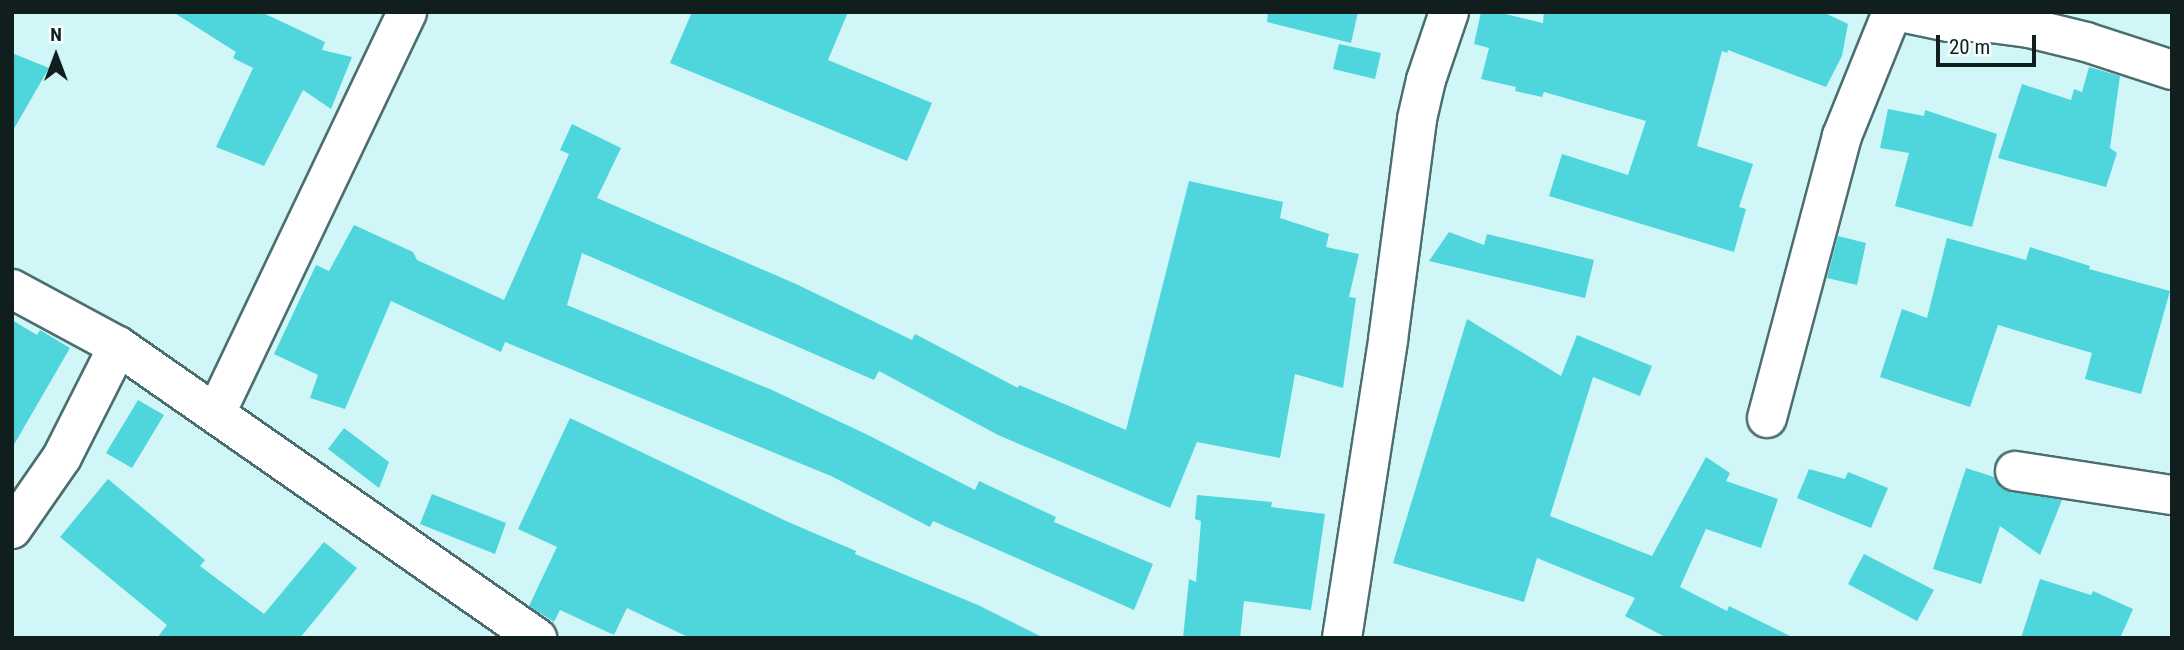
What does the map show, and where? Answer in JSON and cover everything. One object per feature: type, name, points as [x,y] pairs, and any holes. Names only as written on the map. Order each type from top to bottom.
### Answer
[{"type":"street","points":[[216,413],[407,12]]},
{"type":"street","points":[[1342,638],[1390,328],[1417,119],[1426,80],[1450,12]]},
{"type":"street","points":[[1767,418],[1842,136],[1892,12]]},
{"type":"street","points":[[1900,12],[1948,22],[1983,22],[2029,29],[2086,42],[2172,70]]},
{"type":"street","points":[[12,289],[118,346],[529,636]]},
{"type":"street","points":[[12,529],[62,457],[118,346]]},
{"type":"street","points":[[2015,471],[2172,495]]},
{"type":"building","points":[[173,12],[261,12],[325,42],[322,50],[352,57],[331,109],[303,90],[264,166],[216,147],[253,68],[233,58],[236,52]]},
{"type":"building","points":[[692,12],[848,12],[828,60],[932,103],[907,161],[670,63]]},
{"type":"building","points":[[1268,12],[1358,12],[1351,43],[1267,22]]},
{"type":"building","points":[[1481,12],[1497,12],[1543,23],[1544,12],[1823,12],[1848,24],[1842,56],[1826,87],[1728,50],[1727,53],[1722,51],[1697,146],[1753,164],[1739,207],[1746,209],[1734,252],[1549,196],[1562,154],[1628,175],[1646,121],[1544,92],[1542,97],[1515,91],[1516,87],[1481,79],[1489,48],[1474,44]]},
{"type":"building","points":[[1339,44],[1381,53],[1375,79],[1333,69]]},
{"type":"building","points":[[12,53],[49,68],[12,132]]},
{"type":"building","points":[[2089,67],[2120,76],[2110,148],[2117,153],[2106,187],[1998,158],[2022,84],[2071,100],[2074,89],[2082,92]]},
{"type":"building","points":[[1888,109],[1924,116],[1925,110],[1997,134],[1972,227],[1895,206],[1909,153],[1880,148]]},
{"type":"building","points":[[572,124],[621,148],[597,198],[796,284],[912,340],[915,334],[1018,388],[1019,385],[1126,430],[1189,181],[1283,202],[1280,218],[1329,234],[1326,247],[1359,254],[1349,297],[1356,298],[1343,388],[1295,374],[1280,458],[1197,442],[1170,508],[998,435],[879,371],[874,380],[582,253],[567,305],[772,390],[975,490],[979,481],[1056,517],[1054,522],[1153,564],[1134,610],[933,521],[930,527],[831,476],[505,342],[501,352],[391,301],[345,409],[310,398],[318,375],[274,354],[316,265],[329,271],[354,225],[413,252],[417,260],[504,300],[569,154],[560,150]]},
{"type":"building","points":[[1449,232],[1484,245],[1487,234],[1594,260],[1585,298],[1429,261]]},
{"type":"building","points":[[1838,236],[1866,243],[1857,285],[1827,278]]},
{"type":"building","points":[[1947,238],[2026,260],[2030,247],[2090,266],[2089,269],[2170,291],[2141,394],[2085,379],[2092,353],[1998,325],[1970,407],[1880,377],[1902,309],[1927,318]]},
{"type":"building","points":[[1467,319],[1561,376],[1577,335],[1652,366],[1640,396],[1593,377],[1550,516],[1652,556],[1706,457],[1730,473],[1726,481],[1778,499],[1761,548],[1706,529],[1680,587],[1727,611],[1729,606],[1794,638],[1667,638],[1625,616],[1635,598],[1537,558],[1524,602],[1393,563]]},
{"type":"building","points":[[12,320],[37,335],[40,330],[70,348],[12,448]]},
{"type":"building","points":[[138,400],[164,415],[132,468],[106,453]]},
{"type":"building","points":[[570,418],[786,521],[856,551],[855,554],[978,605],[1044,638],[690,638],[627,608],[614,635],[560,610],[554,622],[529,606],[557,547],[518,529]]},
{"type":"building","points":[[344,428],[389,462],[379,488],[328,449]]},
{"type":"building","points":[[1966,468],[1994,477],[2001,488],[2011,492],[2062,500],[2040,555],[2000,526],[1981,584],[1933,569]]},
{"type":"building","points":[[1809,469],[1845,479],[1848,472],[1888,488],[1871,528],[1797,498]]},
{"type":"building","points":[[108,479],[205,560],[200,566],[264,614],[324,542],[357,568],[300,638],[157,638],[167,625],[60,537]]},
{"type":"building","points":[[432,494],[506,523],[495,554],[420,524]]},
{"type":"building","points":[[1197,495],[1272,502],[1271,507],[1325,514],[1311,610],[1244,601],[1240,638],[1183,638],[1189,579],[1196,582],[1201,521],[1195,519]]},
{"type":"building","points":[[1864,554],[1934,590],[1917,621],[1848,584]]},
{"type":"building","points":[[2040,579],[2091,595],[2093,591],[2133,609],[2120,638],[2021,638]]}]
